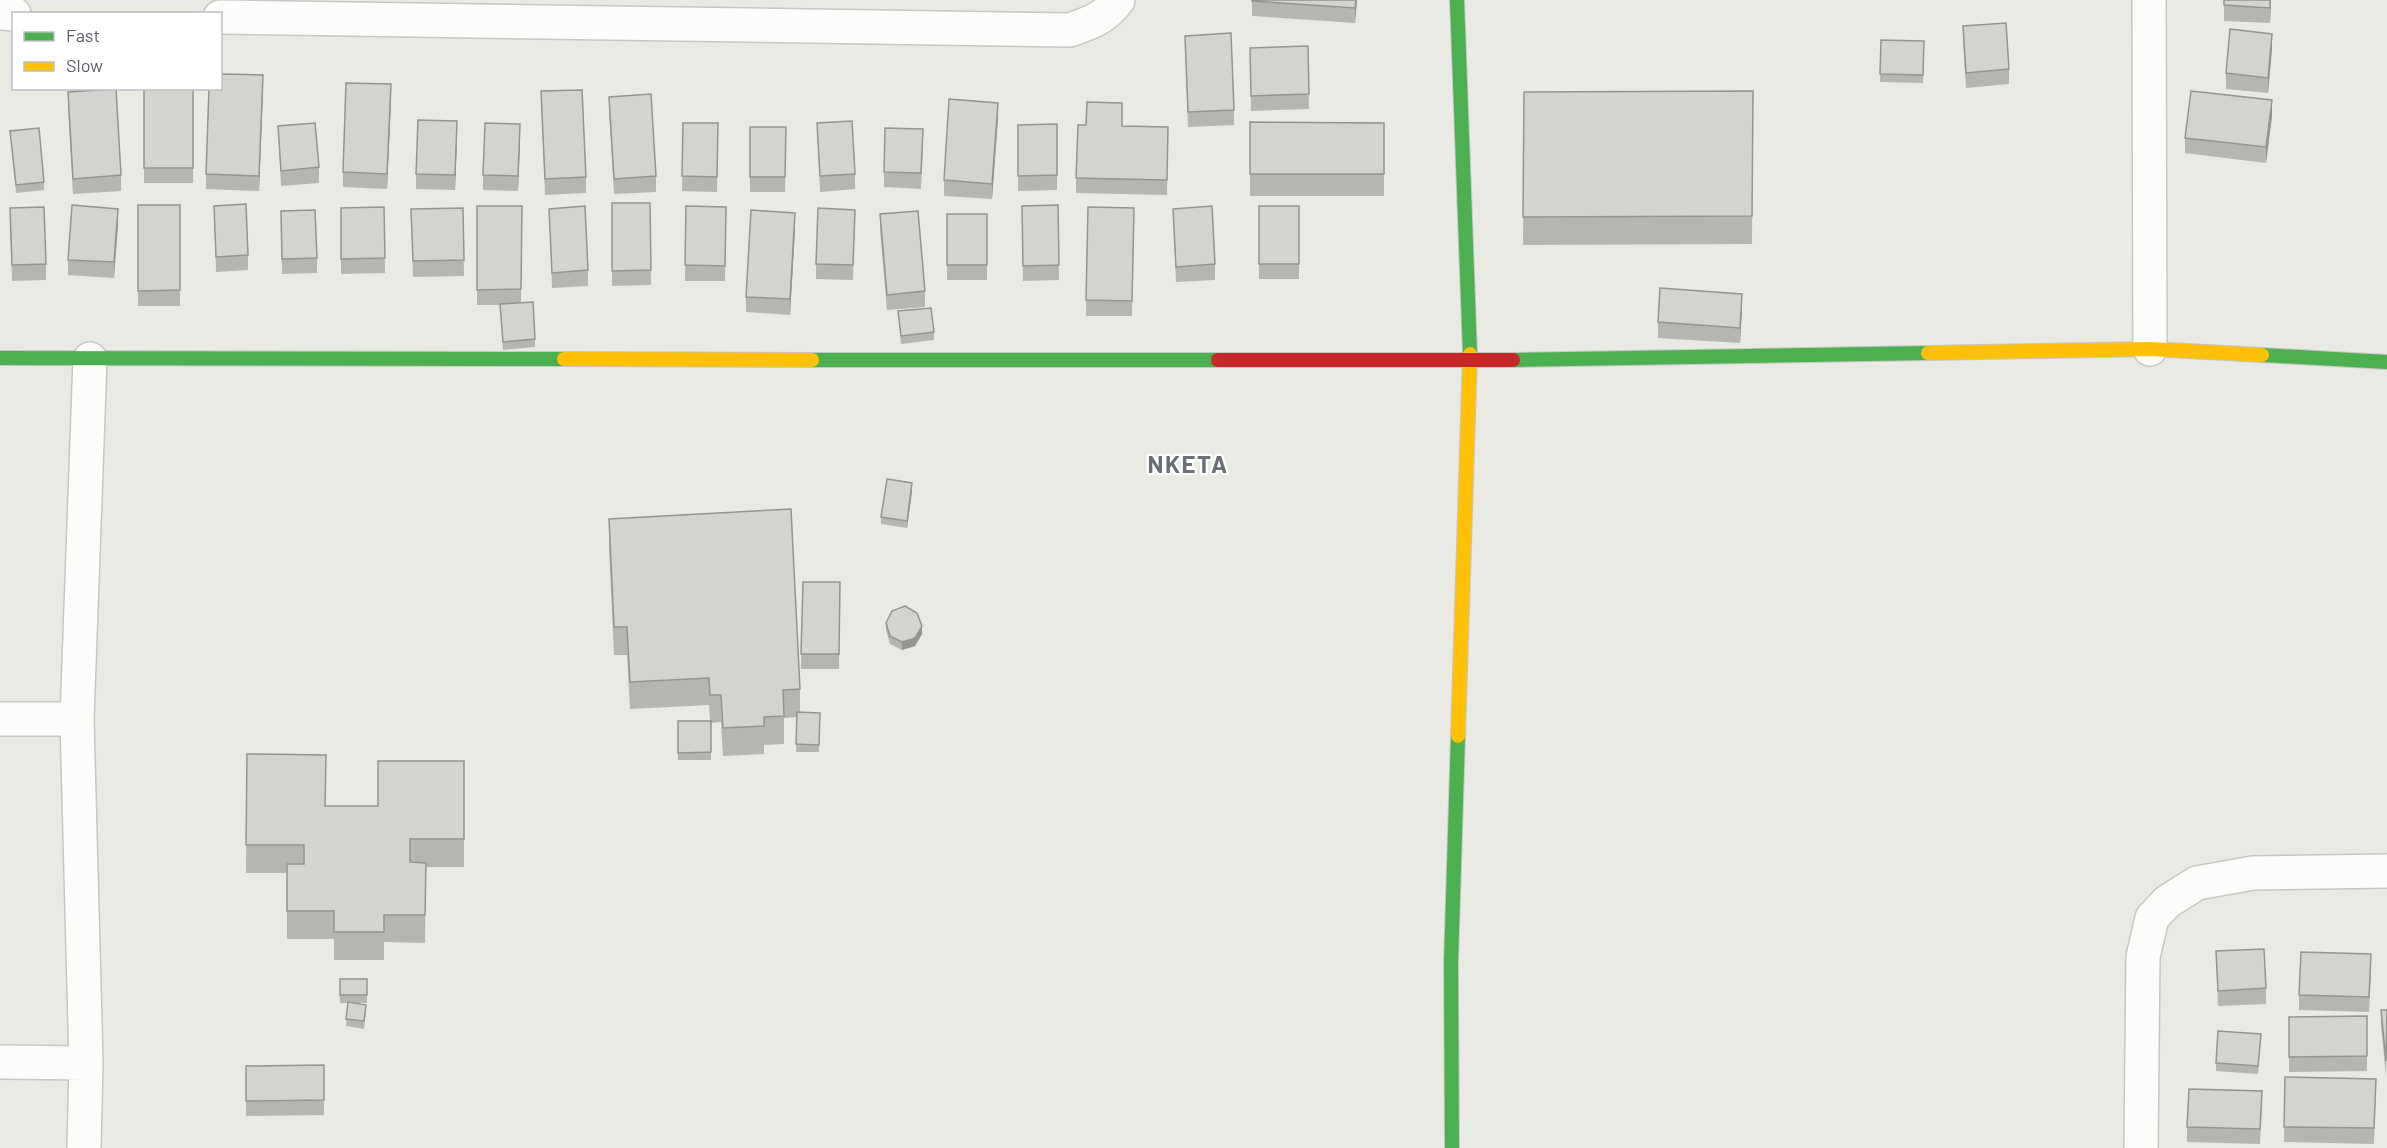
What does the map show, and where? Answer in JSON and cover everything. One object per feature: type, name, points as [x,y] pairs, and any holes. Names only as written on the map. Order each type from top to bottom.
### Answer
[{"type":"street","points":[[222,17],[1070,30],[1094,22],[1109,12],[1118,0]]},
{"type":"street","points":[[1452,1148],[1451,963],[1470,361],[1457,0]]},
{"type":"street","points":[[2149,0],[2150,349]]},
{"type":"street","points":[[0,358],[1470,361],[2150,349],[2387,362]]},
{"type":"street","points":[[84,1148],[86,1063],[76,719],[90,358]]},
{"type":"street","points":[[0,719],[76,719]]},
{"type":"street","points":[[2141,1148],[2143,957],[2152,918],[2167,902],[2197,883],[2253,873],[2387,871]]},
{"type":"street","points":[[0,1062],[86,1063]]},
{"type":"building","points":[[1252,0],[1356,0],[1355,8]]},
{"type":"building","points":[[2224,0],[2270,0],[2270,8],[2224,5]]},
{"type":"building","points":[[2006,23],[2009,69],[1966,73],[1963,26]]},
{"type":"building","points":[[2230,29],[2272,34],[2268,78],[2226,73]]},
{"type":"building","points":[[1231,33],[1234,110],[1188,112],[1185,36]]},
{"type":"building","points":[[1881,40],[1924,41],[1923,75],[1880,74]]},
{"type":"building","points":[[1308,46],[1309,94],[1251,96],[1250,48]]},
{"type":"building","points":[[222,74],[263,75],[259,176],[206,174],[209,90],[222,90]]},
{"type":"building","points":[[346,83],[391,84],[387,174],[343,172]]},
{"type":"building","points":[[116,90],[121,175],[73,179],[68,92]]},
{"type":"building","points":[[144,90],[193,90],[193,168],[144,168]]},
{"type":"building","points":[[582,90],[586,177],[545,179],[541,91]]},
{"type":"building","points":[[1753,91],[1752,216],[1523,217],[1524,92]]},
{"type":"building","points":[[2191,91],[2272,100],[2266,147],[2185,138]]},
{"type":"building","points":[[651,94],[656,176],[614,179],[609,97]]},
{"type":"building","points":[[949,99],[998,103],[992,184],[944,180]]},
{"type":"building","points":[[1087,102],[1122,103],[1122,126],[1168,127],[1167,180],[1076,178],[1078,125],[1086,125]]},
{"type":"building","points":[[418,120],[457,121],[455,175],[416,174]]},
{"type":"building","points":[[852,121],[855,174],[820,176],[817,123]]},
{"type":"building","points":[[1250,122],[1384,123],[1384,174],[1250,174]]},
{"type":"building","points":[[315,123],[319,167],[281,171],[278,126]]},
{"type":"building","points":[[485,123],[520,124],[518,176],[483,175]]},
{"type":"building","points":[[683,123],[718,123],[717,177],[682,176]]},
{"type":"building","points":[[1057,124],[1057,175],[1018,176],[1018,125]]},
{"type":"building","points":[[750,127],[786,127],[785,177],[750,177]]},
{"type":"building","points":[[39,128],[44,182],[16,185],[10,131]]},
{"type":"building","points":[[885,128],[923,129],[921,173],[884,172]]},
{"type":"building","points":[[612,203],[650,203],[651,270],[612,271]]},
{"type":"building","points":[[246,204],[248,255],[216,257],[214,206]]},
{"type":"building","points":[[72,205],[118,209],[114,262],[68,260]]},
{"type":"building","points":[[138,205],[180,205],[180,290],[138,291]]},
{"type":"building","points":[[1058,205],[1059,265],[1023,266],[1022,206]]},
{"type":"building","points":[[477,206],[522,206],[521,289],[477,290]]},
{"type":"building","points":[[585,206],[588,270],[552,273],[549,209]]},
{"type":"building","points":[[686,206],[726,207],[725,266],[685,265]]},
{"type":"building","points":[[1212,206],[1215,264],[1176,267],[1173,209]]},
{"type":"building","points":[[1259,206],[1299,206],[1299,264],[1259,264]]},
{"type":"building","points":[[44,207],[46,264],[12,265],[10,208]]},
{"type":"building","points":[[384,207],[385,258],[341,259],[341,208]]},
{"type":"building","points":[[1088,207],[1134,208],[1132,301],[1086,300]]},
{"type":"building","points":[[463,208],[464,260],[413,261],[411,209]]},
{"type":"building","points":[[818,208],[855,210],[853,265],[816,264]]},
{"type":"building","points":[[315,210],[317,258],[282,259],[281,211]]},
{"type":"building","points":[[751,210],[795,213],[790,299],[746,297]]},
{"type":"building","points":[[918,211],[925,291],[887,295],[880,214]]},
{"type":"building","points":[[947,214],[987,214],[987,265],[947,265]]},
{"type":"building","points":[[1660,288],[1742,294],[1740,328],[1658,322]]},
{"type":"building","points":[[533,302],[535,339],[503,342],[500,304]]},
{"type":"building","points":[[931,308],[934,332],[901,336],[898,311]]},
{"type":"building","points":[[887,479],[912,483],[907,521],[881,517]]},
{"type":"building","points":[[791,509],[800,689],[783,690],[784,716],[764,717],[764,726],[723,728],[721,695],[710,695],[709,678],[630,682],[627,627],[614,627],[609,519]]},
{"type":"building","points":[[803,582],[840,582],[839,654],[801,654]]},
{"type":"building","points":[[905,606],[917,613],[922,626],[915,638],[902,642],[890,636],[886,623],[892,611]]},
{"type":"building","points":[[797,712],[820,713],[819,745],[796,744]]},
{"type":"building","points":[[678,721],[711,721],[711,752],[678,753]]},
{"type":"building","points":[[247,754],[326,755],[325,806],[378,806],[378,761],[464,761],[464,839],[410,839],[410,862],[426,863],[425,915],[384,915],[384,932],[334,932],[334,911],[287,911],[287,864],[304,864],[304,845],[246,845]]},
{"type":"building","points":[[2264,949],[2266,988],[2218,991],[2216,951]]},
{"type":"building","points":[[2301,952],[2371,954],[2369,997],[2299,995]]},
{"type":"building","points":[[340,979],[367,979],[367,995],[340,995]]},
{"type":"building","points":[[348,1002],[366,1005],[364,1021],[346,1019]]},
{"type":"building","points":[[2381,1010],[2387,1010],[2386,1061]]},
{"type":"building","points":[[2367,1016],[2367,1056],[2289,1057],[2289,1017]]},
{"type":"building","points":[[2218,1031],[2261,1034],[2258,1066],[2216,1063]]},
{"type":"building","points":[[324,1065],[324,1100],[246,1101],[246,1066]]},
{"type":"building","points":[[2285,1077],[2376,1079],[2374,1128],[2284,1127]]},
{"type":"building","points":[[2189,1089],[2262,1091],[2260,1129],[2187,1127]]},
{"type":"traffic: fast","points":[[1457,0],[1470,354]]},
{"type":"traffic: fast","points":[[1513,360],[1928,353]]},
{"type":"traffic: fast","points":[[2262,355],[2387,362]]},
{"type":"traffic: fast","points":[[0,358],[564,359]]},
{"type":"traffic: fast","points":[[812,360],[1218,360]]},
{"type":"traffic: fast","points":[[1452,1148],[1451,963],[1458,736]]},
{"type":"traffic: slow","points":[[1928,353],[2150,349],[2262,355]]},
{"type":"traffic: slow","points":[[1458,736],[1470,354]]},
{"type":"traffic: slow","points":[[564,359],[812,360]]},
{"type":"traffic: jam","points":[[1218,360],[1513,360]]},
{"type":"district","name":"NKETA","points":[[1188,463]]}]
